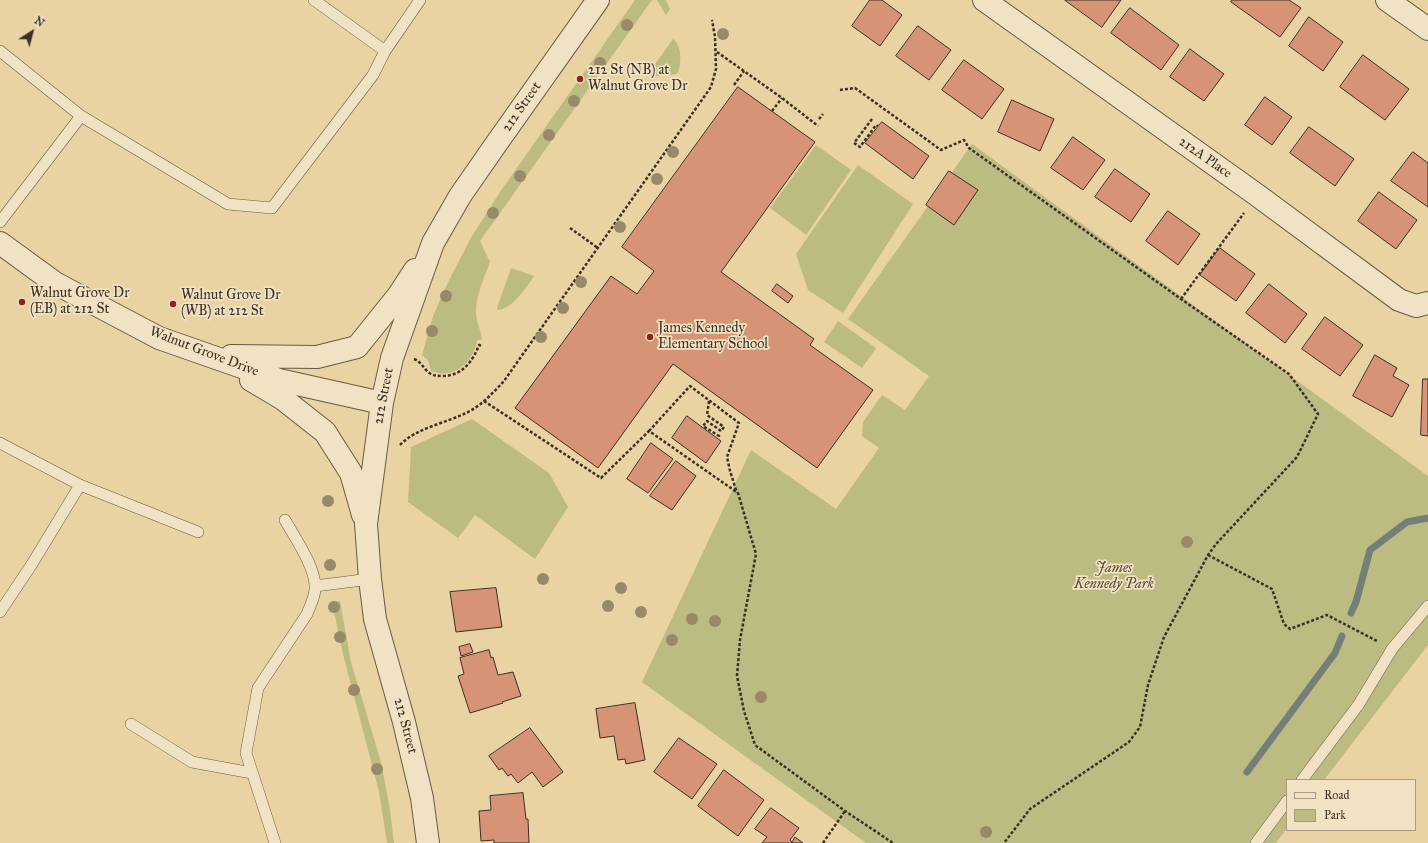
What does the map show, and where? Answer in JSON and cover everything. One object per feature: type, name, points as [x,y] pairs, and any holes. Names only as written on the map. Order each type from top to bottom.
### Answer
[{"type":"street","name":"212 Street","points":[[428,843],[422,798],[406,730],[375,619],[370,579],[366,524],[382,403],[392,358],[433,243],[460,196],[598,0]]},
{"type":"street","name":"212A Place","points":[[984,0],[1257,195],[1399,300],[1416,306],[1428,303]]},
{"type":"street","points":[[1387,0],[1428,29]]},
{"type":"street","name":"Walnut Grove Drive","points":[[0,243],[55,284],[159,338],[280,380],[382,403]]},
{"type":"street","points":[[208,355],[317,357],[357,347],[398,296],[433,243]]},
{"type":"street","points":[[208,355],[283,399],[325,432],[351,472],[366,524]]},
{"type":"lane","points":[[314,0],[385,52]]},
{"type":"lane","points":[[0,51],[81,116],[228,204],[272,208],[373,75],[385,52],[420,0]]},
{"type":"lane","points":[[0,222],[81,116]]},
{"type":"lane","points":[[0,443],[80,485],[198,532]]},
{"type":"lane","points":[[0,612],[32,564],[80,485]]},
{"type":"lane","points":[[275,843],[246,753],[258,688],[307,614],[312,602],[315,586],[311,569],[285,520]]},
{"type":"lane","points":[[315,586],[370,579]]},
{"type":"lane","points":[[1303,779],[1359,704],[1392,649],[1428,606]]},
{"type":"lane","points":[[131,724],[192,762],[252,773]]},
{"type":"lane","points":[[1256,843],[1286,802]]},
{"type":"path","points":[[400,446],[417,434],[468,412],[484,401],[504,381],[711,87],[716,69],[717,52],[712,20]]},
{"type":"path","points":[[717,52],[782,98],[818,126]]},
{"type":"path","points":[[734,85],[744,71]]},
{"type":"path","points":[[840,90],[855,88],[941,150],[964,140],[969,148],[1181,299],[1290,374],[1318,414],[1296,457],[1216,544],[1208,555],[1164,637],[1148,685],[1140,727],[1129,742],[1030,809],[1004,843]]},
{"type":"path","points":[[772,111],[782,98]]},
{"type":"path","points":[[819,119],[823,114]]},
{"type":"path","points":[[872,119],[854,143],[860,147],[876,125],[878,126]]},
{"type":"path","points":[[1181,299],[1257,195]]},
{"type":"path","points":[[570,228],[598,248]]},
{"type":"path","points":[[392,358],[412,358],[420,361],[429,373],[436,376],[446,376],[458,373],[474,356],[479,345],[482,346]]},
{"type":"path","points":[[484,401],[601,478],[649,431],[690,386],[739,423],[728,457],[730,471],[756,554],[740,640],[737,676],[744,711],[755,745],[893,843]]},
{"type":"path","points":[[709,401],[707,415],[724,426],[721,431],[707,421],[703,426],[718,436],[717,438]]},
{"type":"path","points":[[649,431],[738,493]]},
{"type":"path","points":[[1208,555],[1272,589],[1284,624],[1290,628],[1327,615],[1392,649]]},
{"type":"path","points":[[823,843],[846,811]]},
{"type":"green space","points":[[635,0],[652,0],[480,241],[490,262],[476,306],[476,315],[482,340],[477,340],[472,356],[461,368],[447,373],[431,371],[428,360],[422,355],[433,316],[449,280],[472,236],[502,189]]},
{"type":"green space","points":[[657,0],[666,0],[670,9],[666,15]]},
{"type":"green space","points":[[673,39],[680,50],[680,66],[677,74],[650,77],[648,74]]},
{"type":"green space","name":"James Kennedy Park","points":[[972,144],[1428,476],[1428,645],[1325,779],[1286,779],[1286,829],[1276,843],[866,843],[642,682],[751,450],[836,509],[879,448],[862,436],[863,422],[882,395],[905,410],[929,376],[848,319]]},
{"type":"green space","points":[[816,145],[851,170],[806,235],[770,208]]},
{"type":"green space","points":[[858,165],[913,204],[843,313],[808,290],[796,254]]},
{"type":"green space","points":[[511,268],[534,276],[514,302],[503,309],[498,310],[497,308]]},
{"type":"green space","points":[[838,321],[876,348],[862,368],[824,342]]},
{"type":"green space","points":[[472,419],[549,473],[568,507],[535,559],[475,515],[458,538],[408,502],[411,447]]},
{"type":"green space","points":[[340,601],[351,662],[381,762],[390,810],[394,843],[387,843],[379,792],[343,654],[332,602]]},
{"type":"building","points":[[870,0],[882,0],[902,15],[880,46],[852,26]]},
{"type":"building","points":[[1065,0],[1121,0],[1102,27]]},
{"type":"building","points":[[1232,0],[1289,0],[1301,8],[1280,37],[1231,2]]},
{"type":"building","points":[[1130,8],[1179,45],[1161,70],[1111,33]]},
{"type":"building","points":[[1309,17],[1343,42],[1323,71],[1289,46]]},
{"type":"building","points":[[918,26],[951,50],[929,80],[896,56]]},
{"type":"building","points":[[1190,49],[1224,74],[1204,101],[1170,77]]},
{"type":"building","points":[[1363,55],[1409,89],[1385,120],[1340,87]]},
{"type":"building","points":[[964,60],[1004,89],[982,119],[942,90]]},
{"type":"building","points":[[738,87],[815,142],[721,272],[814,339],[810,345],[873,390],[817,468],[673,364],[598,468],[515,408],[611,276],[637,294],[654,271],[622,247]]},
{"type":"building","points":[[1265,97],[1292,117],[1272,145],[1245,125]]},
{"type":"building","points":[[1012,100],[1054,119],[1040,151],[998,132]]},
{"type":"building","points":[[882,122],[929,156],[913,179],[865,143]]},
{"type":"building","points":[[1309,127],[1354,159],[1335,186],[1290,153]]},
{"type":"building","points":[[1073,137],[1105,160],[1083,190],[1051,168]]},
{"type":"building","points":[[1413,152],[1428,163],[1428,207],[1391,181]]},
{"type":"building","points":[[1115,169],[1150,194],[1131,222],[1095,197]]},
{"type":"building","points":[[949,171],[978,190],[954,225],[926,205]]},
{"type":"building","points":[[1379,192],[1417,220],[1396,249],[1358,221]]},
{"type":"building","points":[[1168,211],[1200,234],[1178,265],[1146,241]]},
{"type":"building","points":[[1220,248],[1255,274],[1236,301],[1200,275]]},
{"type":"building","points":[[777,284],[793,296],[788,303],[772,291]]},
{"type":"building","points":[[1269,284],[1307,314],[1285,343],[1246,313]]},
{"type":"building","points":[[1325,317],[1363,345],[1340,376],[1302,349]]},
{"type":"building","points":[[1375,355],[1397,368],[1393,376],[1409,385],[1392,417],[1353,396]]},
{"type":"building","points":[[1423,379],[1428,379],[1428,436],[1421,435]]},
{"type":"building","points":[[687,416],[721,441],[706,463],[672,438]]},
{"type":"building","points":[[651,443],[673,459],[648,493],[627,479]]},
{"type":"building","points":[[676,461],[696,476],[672,510],[650,496]]},
{"type":"building","points":[[496,588],[502,627],[456,632],[450,592]]},
{"type":"building","points":[[470,644],[473,652],[461,656],[459,647]]},
{"type":"building","points":[[489,650],[491,658],[493,657],[498,675],[513,672],[521,696],[470,713],[458,676],[464,674],[460,658]]},
{"type":"building","points":[[635,703],[645,760],[626,764],[625,759],[618,760],[614,736],[600,738],[596,709]]},
{"type":"building","points":[[530,728],[563,772],[543,787],[532,772],[518,783],[511,774],[508,776],[502,768],[499,770],[489,756]]},
{"type":"building","points":[[679,738],[717,764],[692,799],[654,772]]},
{"type":"building","points":[[724,770],[764,800],[738,836],[698,806]]},
{"type":"building","points":[[523,793],[526,819],[528,819],[529,843],[494,843],[494,840],[481,841],[479,811],[491,810],[490,796]]},
{"type":"building","points":[[771,808],[799,828],[790,840],[792,842],[795,837],[803,843],[762,843],[767,837],[755,829]]},
{"type":"waterway","points":[[1351,613],[1356,602],[1370,550],[1407,522],[1428,518]]},
{"type":"waterway","points":[[1247,772],[1335,653],[1342,636]]},
{"type":"place","name":"212 St (NB) at Walnut Grove Dr","points":[[580,79]]},
{"type":"place","name":"Walnut Grove Dr (EB) at 212 St","points":[[22,302]]},
{"type":"place","name":"Walnut Grove Dr (WB) at 212 St","points":[[173,304]]},
{"type":"place","name":"James Kennedy Elementary School","points":[[650,337]]}]
